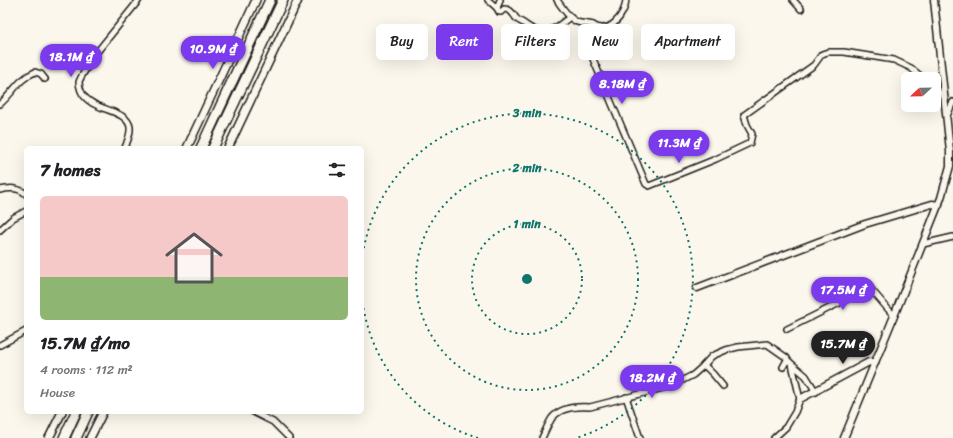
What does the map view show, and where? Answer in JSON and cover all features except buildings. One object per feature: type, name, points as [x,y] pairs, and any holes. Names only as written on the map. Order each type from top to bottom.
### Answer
[{"type":"highway","points":[[202,146],[270,0]]},
{"type":"highway","points":[[214,146],[283,0]]},
{"type":"highway","points":[[64,438],[75,414]]},
{"type":"highway","points":[[76,438],[87,414]]},
{"type":"main road","points":[[187,146],[256,0]]},
{"type":"main road","points":[[229,146],[298,0]]},
{"type":"main road","points":[[49,438],[61,414]]},
{"type":"main road","points":[[90,438],[102,414]]},
{"type":"street","points":[[126,146],[130,128],[127,121],[117,114],[100,108],[90,102],[83,94],[79,81],[93,57],[139,0]]},
{"type":"street","points":[[488,0],[500,12],[504,8],[508,9],[516,18],[529,27],[541,31],[553,30],[570,16]]},
{"type":"street","points":[[496,8],[500,0]]},
{"type":"street","points":[[557,0],[576,22],[590,24]]},
{"type":"street","points":[[612,24],[620,18],[625,8],[626,0]]},
{"type":"street","points":[[793,0],[801,9]]},
{"type":"street","points":[[844,438],[941,198],[950,166],[950,151],[934,0]]},
{"type":"street","points":[[593,60],[646,184],[649,186],[716,159],[750,142],[752,134],[744,115],[814,65],[822,54],[828,52],[844,52],[894,60],[911,68],[916,72]]},
{"type":"street","points":[[0,104],[16,85],[30,74],[35,72],[41,74],[45,78]]},
{"type":"street","points":[[941,94],[944,97]]},
{"type":"street","points":[[946,117],[953,102]]},
{"type":"street","points":[[0,190],[15,189],[24,192]]},
{"type":"street","points":[[697,288],[865,224],[932,204],[938,205]]},
{"type":"street","points":[[0,230],[13,218],[24,212]]},
{"type":"street","points":[[923,244],[952,238]]},
{"type":"street","points":[[787,329],[870,288],[894,316]]},
{"type":"street","points":[[0,345],[24,332]]},
{"type":"street","points":[[542,438],[552,418],[561,411],[571,407],[590,407],[671,386],[693,375],[712,356],[738,347],[767,344],[787,358],[806,376],[816,392]]},
{"type":"street","points":[[783,367],[790,362]]},
{"type":"street","points":[[774,438],[786,427],[795,412],[800,399],[790,362]]},
{"type":"street","points":[[800,399],[816,392],[868,362],[875,363]]},
{"type":"street","points":[[704,365],[723,386]]},
{"type":"street","points":[[626,397],[640,438]]},
{"type":"street","points":[[257,414],[272,422],[289,438]]}]
